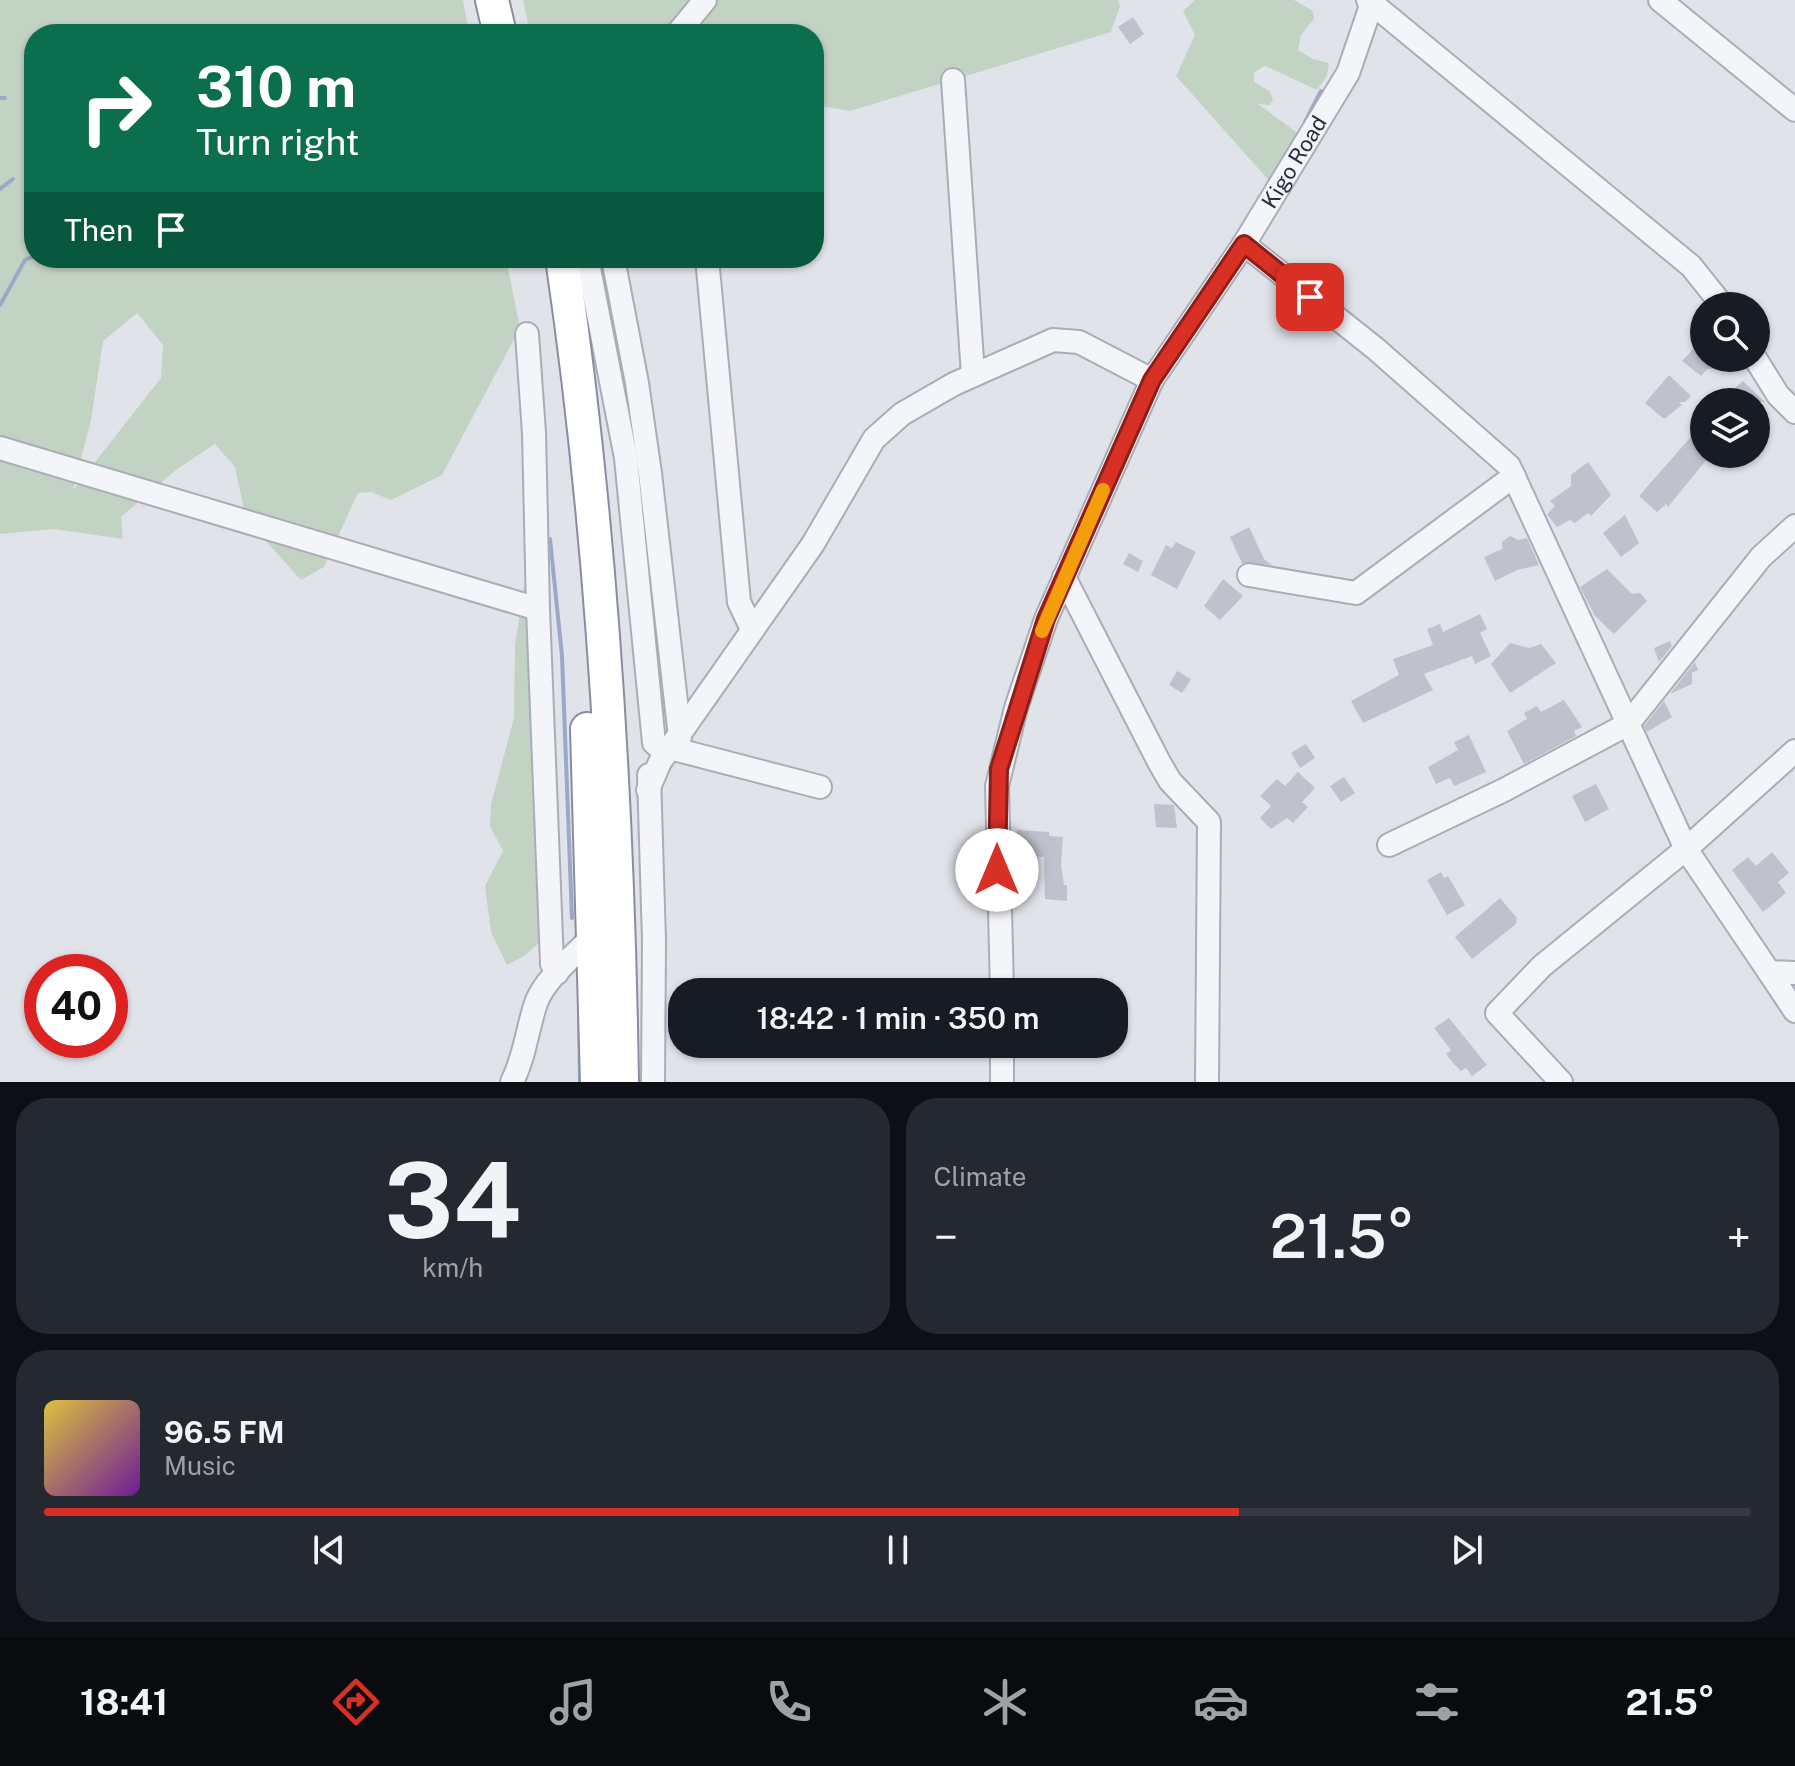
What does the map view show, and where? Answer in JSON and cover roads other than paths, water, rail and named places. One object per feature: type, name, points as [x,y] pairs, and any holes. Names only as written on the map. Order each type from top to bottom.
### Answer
[{"type":"highway","points":[[492,0],[498,24]]},
{"type":"highway","points":[[509,0],[514,24]]},
{"type":"highway","points":[[543,268],[562,393],[580,563],[597,1082]]},
{"type":"highway","points":[[563,268],[591,472],[601,613],[622,1082]]},
{"type":"street","points":[[685,24],[705,0]]},
{"type":"street","points":[[1660,0],[1795,110]]},
{"type":"street","points":[[1371,1],[1691,266],[1712,292]]},
{"type":"street","name":"Kigo Road","points":[[1001,978],[997,881],[999,769],[1046,619],[1152,380],[1244,244],[1348,73],[1371,1]]},
{"type":"street","points":[[953,80],[973,375]]},
{"type":"street","points":[[1244,244],[1376,349],[1509,466],[1686,849],[1795,1011]]},
{"type":"street","points":[[589,268],[626,458],[650,733],[648,790],[654,941],[653,1082]]},
{"type":"street","points":[[615,268],[648,458],[675,742]]},
{"type":"street","points":[[708,268],[739,602],[752,629]]},
{"type":"street","points":[[527,334],[534,433],[551,949],[557,973]]},
{"type":"street","points":[[648,790],[660,762],[813,544],[874,439],[902,414],[1038,344],[1061,340],[1079,342],[1152,380]]},
{"type":"street","points":[[1764,372],[1778,395],[1795,412]]},
{"type":"street","points":[[0,448],[538,609]]},
{"type":"street","points":[[1249,575],[1356,593],[1514,476]]},
{"type":"street","points":[[1389,845],[1504,790],[1628,724],[1761,557],[1795,526]]},
{"type":"street","points":[[1064,577],[1170,781],[1209,822],[1207,1082]]},
{"type":"street","points":[[650,733],[661,749],[675,742],[820,787]]},
{"type":"street","points":[[1559,1081],[1497,1013],[1542,966],[1686,849],[1795,751]]},
{"type":"street","points":[[512,1082],[529,1040],[537,1001],[557,973],[593,936]]},
{"type":"street","points":[[1769,972],[1795,973]]},
{"type":"street","points":[[557,973],[579,975],[594,990]]},
{"type":"street","points":[[1002,1058],[1002,1082]]},
{"type":"waterway","points":[[1305,122],[1321,91]]},
{"type":"waterway","points":[[0,98],[5,98]]},
{"type":"waterway","points":[[0,189],[13,179]]},
{"type":"waterway","points":[[0,305],[24,262]]},
{"type":"waterway","points":[[550,539],[562,656],[572,918]]},
{"type":"waterway","points":[[579,1008],[580,1082]]}]
